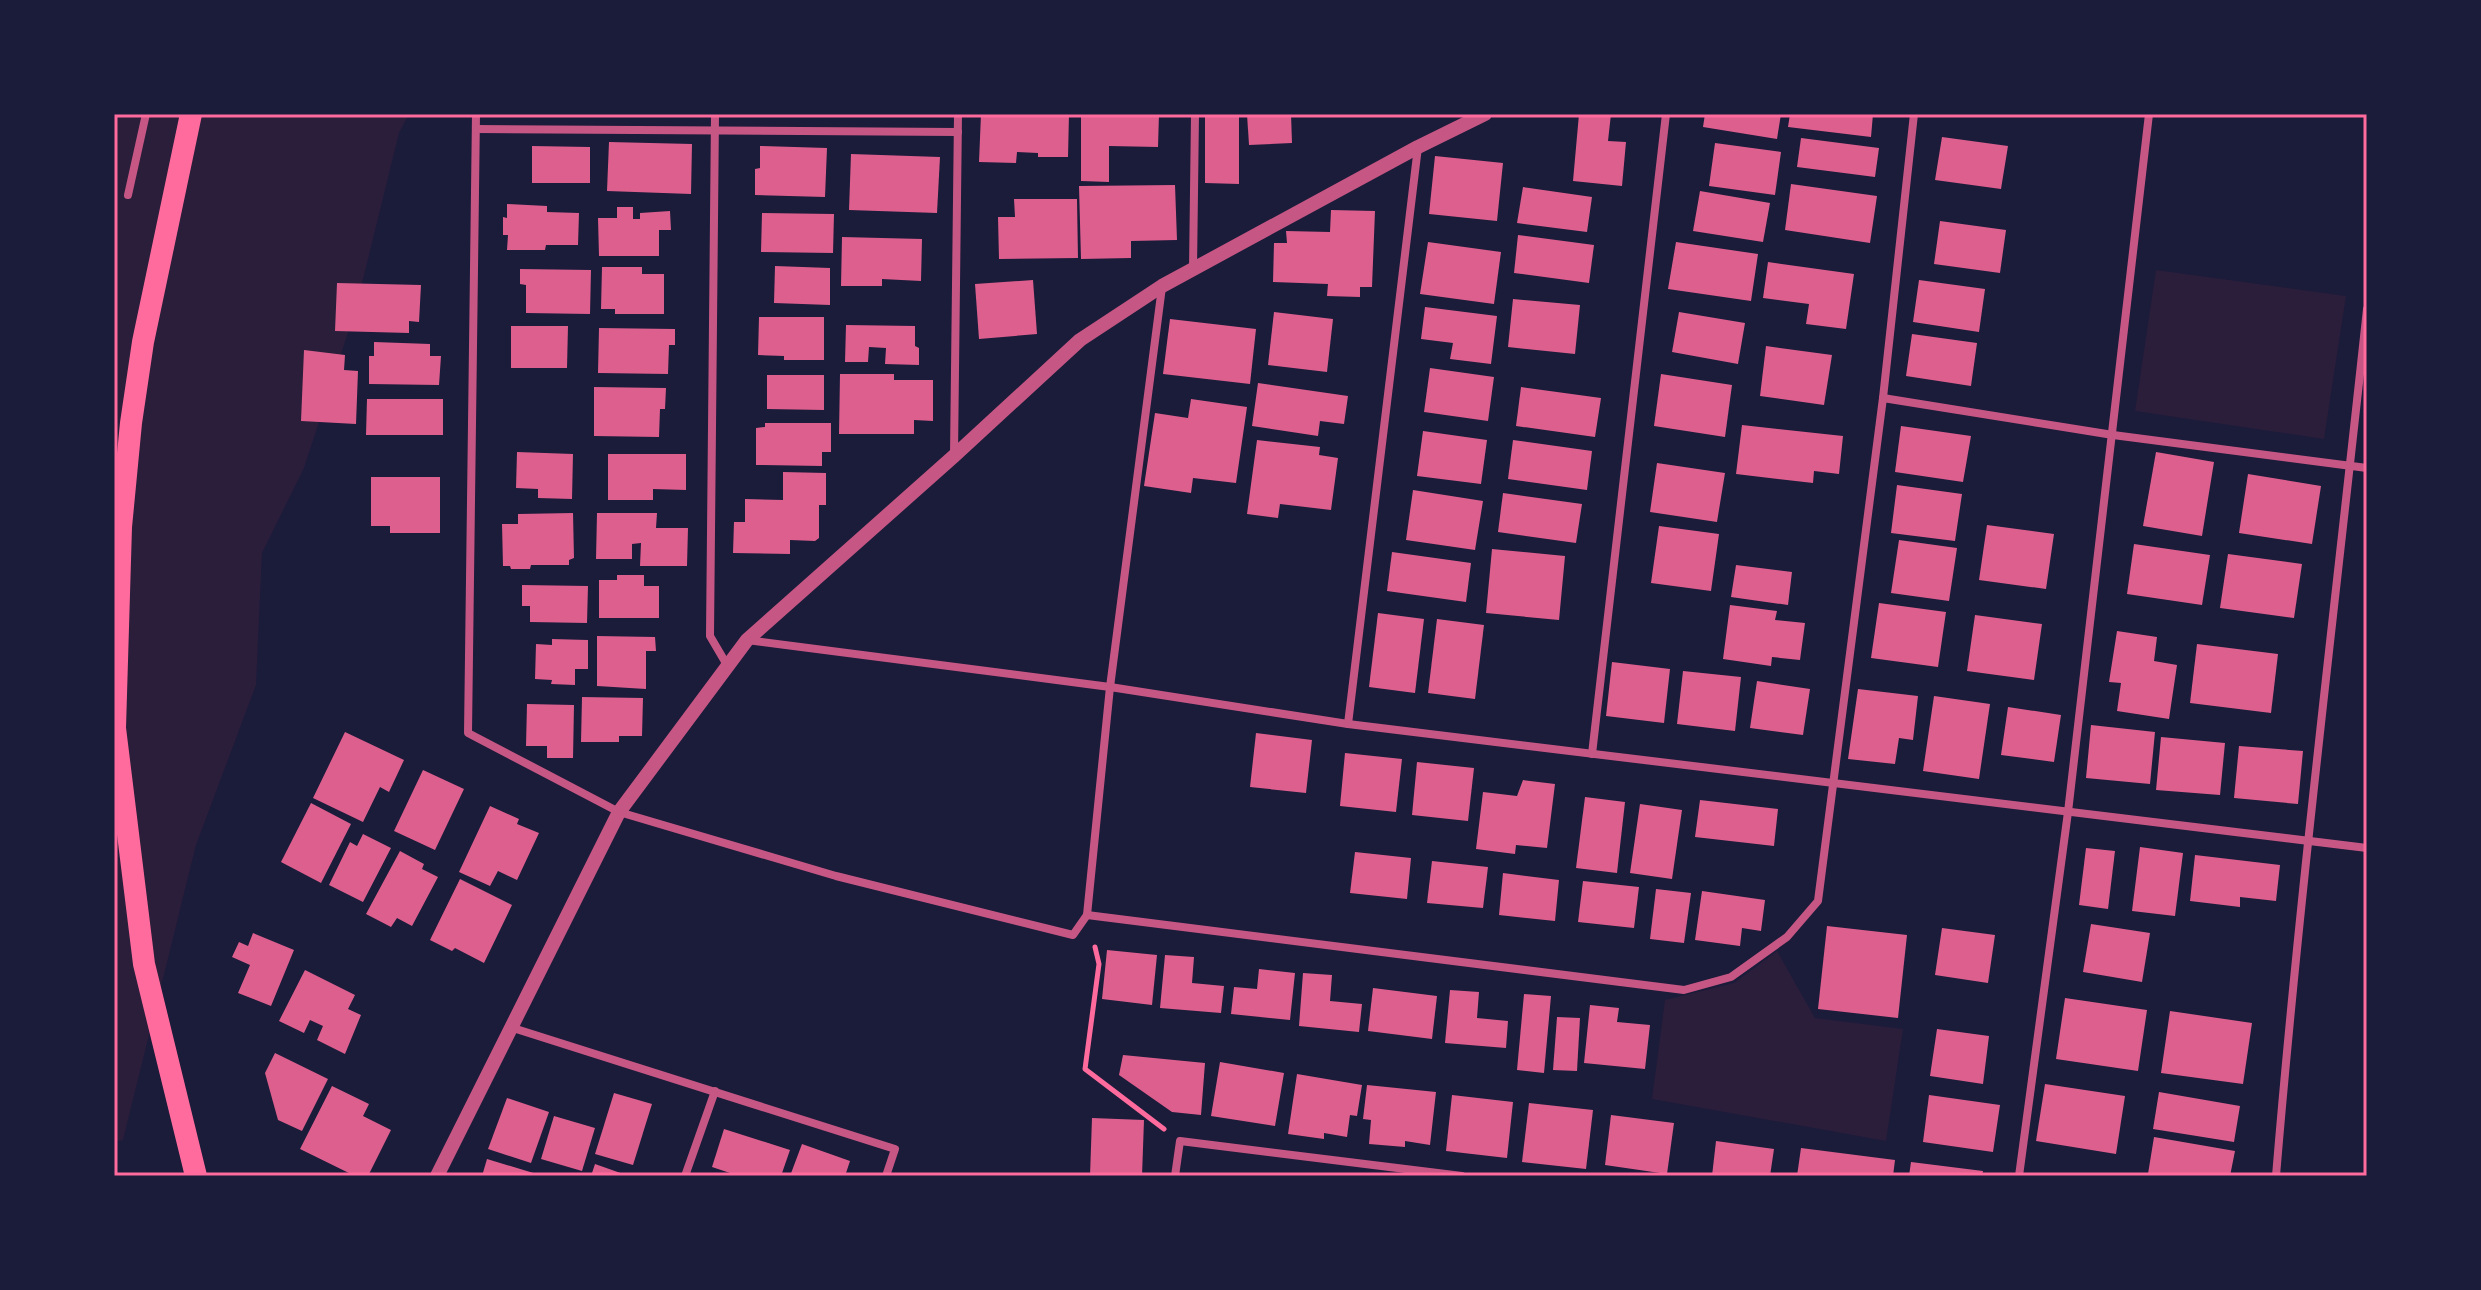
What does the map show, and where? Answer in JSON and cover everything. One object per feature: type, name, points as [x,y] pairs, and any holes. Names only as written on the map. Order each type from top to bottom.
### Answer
[{"type":"highway","points":[[191,114],[143,342],[131,423],[121,527],[115,728],[144,964],[196,1176]]},
{"type":"street","points":[[128,195],[146,114]]},
{"type":"street","points":[[476,114],[468,733],[619,812],[836,876],[1073,935],[1087,915],[1110,687],[1162,286]]},
{"type":"street","points":[[715,114],[710,636],[727,665]]},
{"type":"street","points":[[954,456],[958,114]]},
{"type":"street","points":[[1193,269],[1195,114]]},
{"type":"street","points":[[437,1176],[619,812],[747,640],[1080,340],[1162,286],[1464,119],[1485,114]]},
{"type":"street","points":[[1592,754],[1666,114]]},
{"type":"street","points":[[1087,915],[1684,990],[1731,977],[1787,937],[1818,901],[1883,398],[1914,114]]},
{"type":"street","points":[[2019,1176],[2068,812],[2149,114]]},
{"type":"street","points":[[476,129],[958,132]]},
{"type":"street","points":[[1348,724],[1418,147]]},
{"type":"street","points":[[2276,1176],[2293,979],[2367,309]]},
{"type":"street","points":[[1883,398],[2113,435],[2367,468]]},
{"type":"street","points":[[747,640],[1110,687],[1348,724],[2367,848]]},
{"type":"street","points":[[513,1028],[895,1149],[886,1176]]},
{"type":"street","points":[[685,1176],[715,1091]]},
{"type":"street","points":[[1175,1176],[1180,1141],[1462,1176]]},
{"type":"path","points":[[1087,915],[1099,964],[1085,1069],[1180,1141]]},
{"type":"shaded area","points":[[114,114],[409,114],[399,133],[356,308],[304,468],[262,553],[256,685],[196,845],[123,1140],[114,1142]]},
{"type":"shaded area","points":[[2156,270],[2346,296],[2324,439],[2135,411]]},
{"type":"shaded area","points":[[1777,951],[1815,1018],[1903,1029],[1886,1141],[1652,1099],[1665,1000],[1734,983]]},
{"type":"building","points":[[981,114],[1069,114],[1068,157],[1038,157],[1038,153],[1017,152],[1016,163],[979,162]]},
{"type":"building","points":[[1081,114],[1159,114],[1158,147],[1109,146],[1109,182],[1081,181]]},
{"type":"building","points":[[1205,114],[1239,114],[1239,184],[1205,183]]},
{"type":"building","points":[[1247,114],[1291,114],[1292,143],[1249,145]]},
{"type":"building","points":[[1579,114],[1611,114],[1608,141],[1626,142],[1622,186],[1573,181]]},
{"type":"building","points":[[1705,114],[1781,114],[1777,139],[1703,127]]},
{"type":"building","points":[[1790,114],[1873,114],[1871,137],[1788,127]]},
{"type":"building","points":[[1942,137],[2008,146],[2001,189],[1935,180]]},
{"type":"building","points":[[1801,138],[1879,148],[1875,177],[1797,167]]},
{"type":"building","points":[[609,142],[692,144],[691,194],[607,191]]},
{"type":"building","points":[[1715,143],[1781,152],[1775,195],[1709,186]]},
{"type":"building","points":[[532,146],[590,147],[590,183],[532,183]]},
{"type":"building","points":[[760,146],[827,148],[825,197],[755,195],[755,169],[760,168]]},
{"type":"building","points":[[851,154],[940,157],[937,213],[849,210]]},
{"type":"building","points":[[1435,156],[1503,163],[1497,221],[1429,214]]},
{"type":"building","points":[[1791,184],[1877,196],[1870,243],[1785,230]]},
{"type":"building","points":[[1175,185],[1177,240],[1131,241],[1131,258],[1081,259],[1079,186]]},
{"type":"building","points":[[1523,187],[1592,197],[1587,232],[1517,223]]},
{"type":"building","points":[[1700,191],[1770,203],[1763,242],[1693,231]]},
{"type":"building","points":[[1014,199],[1077,199],[1078,258],[999,259],[998,217],[1015,217]]},
{"type":"building","points":[[507,204],[547,206],[547,212],[579,213],[578,245],[546,245],[545,250],[507,250],[508,235],[503,235],[503,217],[507,218]]},
{"type":"building","points":[[617,207],[633,207],[633,219],[640,219],[640,213],[670,211],[671,230],[659,230],[659,256],[599,256],[598,218],[617,218]]},
{"type":"building","points":[[1331,210],[1375,211],[1372,287],[1360,287],[1360,297],[1327,296],[1328,284],[1273,282],[1274,243],[1287,243],[1286,231],[1330,232]]},
{"type":"building","points":[[762,213],[834,214],[833,253],[761,252]]},
{"type":"building","points":[[1940,221],[2006,230],[2000,273],[1934,264]]},
{"type":"building","points":[[1518,235],[1594,245],[1589,283],[1514,273]]},
{"type":"building","points":[[842,237],[922,239],[921,281],[882,279],[882,286],[841,286]]},
{"type":"building","points":[[1428,242],[1501,252],[1494,304],[1420,294]]},
{"type":"building","points":[[1676,242],[1758,254],[1751,301],[1668,289]]},
{"type":"building","points":[[1768,262],[1854,274],[1846,329],[1806,324],[1809,304],[1763,298]]},
{"type":"building","points":[[775,266],[830,268],[830,305],[774,303]]},
{"type":"building","points":[[602,267],[642,267],[642,274],[664,274],[664,314],[615,314],[615,309],[601,309]]},
{"type":"building","points":[[520,269],[591,270],[590,314],[526,313],[526,285],[520,284]]},
{"type":"building","points":[[1033,280],[1037,334],[979,339],[975,284]]},
{"type":"building","points":[[1919,280],[1985,289],[1979,332],[1913,322]]},
{"type":"building","points":[[337,283],[421,285],[419,322],[409,321],[409,333],[335,331]]},
{"type":"building","points":[[1513,299],[1580,305],[1575,354],[1508,347]]},
{"type":"building","points":[[1425,307],[1497,316],[1491,364],[1450,359],[1453,343],[1421,339]]},
{"type":"building","points":[[1274,312],[1333,319],[1327,372],[1268,365]]},
{"type":"building","points":[[1679,312],[1745,323],[1738,364],[1672,352]]},
{"type":"building","points":[[759,317],[824,317],[824,360],[784,360],[784,356],[758,355]]},
{"type":"building","points":[[1170,319],[1256,329],[1250,384],[1163,374]]},
{"type":"building","points":[[846,325],[915,326],[919,365],[885,364],[886,348],[869,347],[868,362],[845,362]]},
{"type":"building","points":[[511,326],[568,326],[567,368],[511,368]]},
{"type":"building","points":[[599,328],[675,329],[675,345],[669,345],[668,374],[598,373]]},
{"type":"building","points":[[1912,334],[1977,343],[1971,386],[1906,376]]},
{"type":"building","points":[[374,342],[430,344],[430,356],[441,356],[439,385],[369,384],[369,356],[374,356]]},
{"type":"building","points":[[1766,346],[1832,355],[1824,405],[1760,396]]},
{"type":"building","points":[[304,350],[345,355],[344,370],[358,371],[356,424],[301,421]]},
{"type":"building","points":[[1430,368],[1494,377],[1488,421],[1424,412]]},
{"type":"building","points":[[840,374],[894,374],[894,380],[933,380],[933,421],[914,420],[914,434],[839,434]]},
{"type":"building","points":[[1661,374],[1732,385],[1725,437],[1654,426]]},
{"type":"building","points":[[767,375],[824,375],[824,410],[767,409]]},
{"type":"building","points":[[1258,383],[1348,396],[1344,424],[1320,421],[1318,436],[1252,426]]},
{"type":"building","points":[[594,387],[666,388],[665,409],[660,409],[659,437],[594,436]]},
{"type":"building","points":[[1521,387],[1601,398],[1595,437],[1516,426]]},
{"type":"building","points":[[367,399],[443,399],[443,435],[366,435]]},
{"type":"building","points":[[1191,399],[1247,407],[1236,483],[1193,478],[1191,493],[1144,486],[1155,413],[1188,418]]},
{"type":"building","points":[[765,423],[831,423],[831,452],[822,452],[822,466],[756,465],[756,428],[765,427]]},
{"type":"building","points":[[1742,425],[1843,436],[1839,474],[1814,471],[1813,483],[1736,474]]},
{"type":"building","points":[[1901,426],[1971,436],[1963,482],[1895,472]]},
{"type":"building","points":[[1423,431],[1487,440],[1481,484],[1417,476]]},
{"type":"building","points":[[1257,440],[1320,447],[1319,455],[1338,458],[1331,510],[1280,504],[1278,518],[1247,514]]},
{"type":"building","points":[[1513,440],[1592,451],[1587,490],[1508,479]]},
{"type":"building","points":[[517,452],[573,454],[572,499],[538,498],[538,489],[516,488]]},
{"type":"building","points":[[2156,452],[2214,462],[2202,536],[2143,526]]},
{"type":"building","points":[[608,454],[686,454],[686,490],[653,489],[653,500],[608,500]]},
{"type":"building","points":[[1657,463],[1725,473],[1717,522],[1650,512]]},
{"type":"building","points":[[783,472],[826,473],[826,505],[819,505],[819,538],[815,541],[790,540],[790,554],[733,553],[734,522],[745,522],[745,499],[783,500]]},
{"type":"building","points":[[2248,474],[2321,486],[2312,544],[2239,533]]},
{"type":"building","points":[[371,477],[440,477],[440,533],[390,533],[390,526],[371,526]]},
{"type":"building","points":[[1897,485],[1962,494],[1955,541],[1891,533]]},
{"type":"building","points":[[1413,490],[1483,501],[1475,550],[1406,540]]},
{"type":"building","points":[[1503,493],[1582,504],[1576,543],[1498,532]]},
{"type":"building","points":[[573,513],[574,558],[569,560],[569,565],[531,565],[530,569],[503,566],[502,524],[518,524],[518,514]]},
{"type":"building","points":[[597,513],[657,513],[656,528],[688,528],[687,566],[640,566],[641,543],[632,544],[632,559],[596,559]]},
{"type":"building","points":[[1987,525],[2054,534],[2046,589],[1979,580]]},
{"type":"building","points":[[1659,526],[1719,534],[1711,591],[1651,583]]},
{"type":"building","points":[[1899,540],[1957,548],[1949,601],[1891,593]]},
{"type":"building","points":[[2134,544],[2210,555],[2202,605],[2127,594]]},
{"type":"building","points":[[1492,549],[1565,556],[1559,620],[1486,613]]},
{"type":"building","points":[[1392,552],[1471,563],[1466,602],[1387,591]]},
{"type":"building","points":[[2228,554],[2302,564],[2294,618],[2220,608]]},
{"type":"building","points":[[1736,565],[1792,572],[1788,605],[1731,597]]},
{"type":"building","points":[[617,575],[644,575],[644,586],[659,586],[659,618],[599,618],[599,580],[617,580]]},
{"type":"building","points":[[522,585],[588,586],[587,623],[530,622],[530,606],[522,606]]},
{"type":"building","points":[[1879,603],[1946,612],[1938,667],[1871,658]]},
{"type":"building","points":[[1730,605],[1777,611],[1775,620],[1805,623],[1800,660],[1772,657],[1771,666],[1723,659]]},
{"type":"building","points":[[1378,613],[1424,619],[1415,693],[1369,687]]},
{"type":"building","points":[[1975,615],[2042,624],[2034,680],[1967,671]]},
{"type":"building","points":[[1437,619],[1484,625],[1475,699],[1428,693]]},
{"type":"building","points":[[2117,631],[2157,637],[2154,661],[2177,665],[2169,719],[2117,711],[2121,683],[2109,682]]},
{"type":"building","points":[[597,636],[655,637],[656,651],[646,651],[646,689],[597,686]]},
{"type":"building","points":[[552,639],[588,640],[588,669],[575,669],[575,685],[551,684],[552,680],[535,679],[536,644],[552,645]]},
{"type":"building","points":[[2197,644],[2278,654],[2271,713],[2190,703]]},
{"type":"building","points":[[1612,662],[1670,669],[1664,723],[1606,716]]},
{"type":"building","points":[[1683,671],[1741,677],[1735,731],[1677,724]]},
{"type":"building","points":[[1757,681],[1810,689],[1803,735],[1750,728]]},
{"type":"building","points":[[1858,689],[1918,696],[1913,740],[1899,738],[1895,764],[1848,759]]},
{"type":"building","points":[[1934,696],[1990,704],[1979,779],[1923,771]]},
{"type":"building","points":[[582,697],[643,698],[642,736],[619,736],[619,742],[581,742]]},
{"type":"building","points":[[527,704],[574,705],[573,758],[547,758],[547,746],[526,746]]},
{"type":"building","points":[[2008,707],[2061,715],[2054,762],[2001,755]]},
{"type":"building","points":[[2091,725],[2155,732],[2150,784],[2086,778]]},
{"type":"building","points":[[345,732],[404,760],[389,792],[380,787],[363,822],[313,798]]},
{"type":"building","points":[[1256,733],[1312,740],[1306,793],[1250,787]]},
{"type":"building","points":[[2161,737],[2225,743],[2220,795],[2156,790]]},
{"type":"building","points":[[2239,746],[2303,751],[2298,804],[2234,798]]},
{"type":"building","points":[[1345,753],[1402,759],[1396,812],[1340,806]]},
{"type":"building","points":[[1417,762],[1474,768],[1468,821],[1412,815]]},
{"type":"building","points":[[423,770],[464,789],[435,850],[394,831]]},
{"type":"building","points":[[1523,780],[1555,784],[1547,848],[1516,845],[1515,854],[1476,849],[1483,792],[1517,796]]},
{"type":"building","points":[[1585,797],[1625,802],[1617,873],[1576,868]]},
{"type":"building","points":[[1700,800],[1778,809],[1774,846],[1695,837]]},
{"type":"building","points":[[311,803],[351,824],[321,883],[281,862]]},
{"type":"building","points":[[1640,804],[1682,810],[1672,879],[1630,873]]},
{"type":"building","points":[[490,806],[519,819],[517,824],[539,833],[517,880],[498,871],[490,886],[459,872]]},
{"type":"building","points":[[363,834],[391,848],[363,902],[329,885],[350,842],[357,846]]},
{"type":"building","points":[[2140,847],[2183,853],[2175,916],[2132,911]]},
{"type":"building","points":[[2086,848],[2115,851],[2108,909],[2079,905]]},
{"type":"building","points":[[400,851],[424,864],[422,869],[438,877],[412,926],[397,918],[391,927],[366,914]]},
{"type":"building","points":[[1355,852],[1411,858],[1407,899],[1350,893]]},
{"type":"building","points":[[2195,855],[2280,865],[2276,901],[2240,897],[2240,907],[2190,901]]},
{"type":"building","points":[[1432,861],[1488,867],[1483,908],[1427,903]]},
{"type":"building","points":[[1503,873],[1559,880],[1555,921],[1499,915]]},
{"type":"building","points":[[460,879],[512,905],[484,963],[455,948],[452,951],[430,940]]},
{"type":"building","points":[[1583,881],[1639,887],[1634,928],[1578,922]]},
{"type":"building","points":[[1656,889],[1691,893],[1684,943],[1650,939]]},
{"type":"building","points":[[1702,891],[1765,900],[1761,931],[1742,928],[1740,946],[1695,940]]},
{"type":"building","points":[[2091,924],[2150,933],[2142,982],[2083,972]]},
{"type":"building","points":[[1827,926],[1907,935],[1898,1018],[1818,1009]]},
{"type":"building","points":[[1942,928],[1995,935],[1988,983],[1935,975]]},
{"type":"building","points":[[253,933],[294,950],[271,1006],[238,993],[250,965],[232,957],[239,942],[248,946]]},
{"type":"building","points":[[1107,950],[1157,955],[1152,1005],[1102,999]]},
{"type":"building","points":[[1165,955],[1194,957],[1192,983],[1224,986],[1221,1013],[1160,1008]]},
{"type":"building","points":[[1259,969],[1295,973],[1290,1020],[1231,1014],[1234,987],[1257,989]]},
{"type":"building","points":[[305,970],[355,995],[348,1009],[361,1015],[345,1054],[317,1040],[323,1026],[310,1020],[304,1033],[279,1021]]},
{"type":"building","points":[[1303,973],[1332,975],[1330,1001],[1362,1004],[1359,1032],[1299,1026]]},
{"type":"building","points":[[1373,988],[1437,996],[1432,1039],[1368,1031]]},
{"type":"building","points":[[1450,990],[1479,992],[1477,1018],[1508,1021],[1506,1048],[1445,1043]]},
{"type":"building","points":[[1524,994],[1551,996],[1544,1073],[1517,1070]]},
{"type":"building","points":[[2065,998],[2147,1010],[2138,1071],[2056,1059]]},
{"type":"building","points":[[1590,1005],[1619,1008],[1617,1022],[1650,1025],[1645,1069],[1584,1063]]},
{"type":"building","points":[[2170,1011],[2252,1023],[2243,1084],[2161,1073]]},
{"type":"building","points":[[1557,1017],[1580,1018],[1577,1071],[1553,1070]]},
{"type":"building","points":[[1937,1029],[1989,1036],[1983,1084],[1930,1076]]},
{"type":"building","points":[[275,1053],[328,1079],[302,1131],[278,1120],[265,1073]]},
{"type":"building","points":[[1123,1055],[1205,1063],[1201,1115],[1172,1112],[1119,1075]]},
{"type":"building","points":[[1220,1062],[1284,1073],[1275,1126],[1211,1116]]},
{"type":"building","points":[[1297,1074],[1362,1085],[1357,1116],[1350,1115],[1347,1137],[1324,1133],[1324,1139],[1288,1134]]},
{"type":"building","points":[[2045,1084],[2125,1096],[2116,1154],[2036,1141]]},
{"type":"building","points":[[1367,1085],[1436,1092],[1430,1145],[1405,1141],[1405,1147],[1369,1144],[1371,1120],[1363,1119]]},
{"type":"building","points":[[332,1086],[369,1104],[363,1116],[391,1130],[368,1176],[355,1176],[300,1149]]},
{"type":"building","points":[[2159,1092],[2240,1106],[2234,1142],[2153,1129]]},
{"type":"building","points":[[614,1093],[652,1104],[633,1165],[595,1154]]},
{"type":"building","points":[[1452,1095],[1513,1102],[1507,1158],[1446,1151]]},
{"type":"building","points":[[1929,1095],[2000,1105],[1993,1152],[1923,1142]]},
{"type":"building","points":[[507,1098],[549,1112],[531,1163],[488,1149]]},
{"type":"building","points":[[1529,1103],[1593,1110],[1586,1169],[1522,1162]]},
{"type":"building","points":[[1611,1115],[1674,1123],[1667,1174],[1605,1165]]},
{"type":"building","points":[[554,1116],[595,1128],[582,1171],[541,1159]]},
{"type":"building","points":[[1092,1118],[1144,1120],[1142,1176],[1090,1176]]},
{"type":"building","points":[[724,1129],[790,1150],[781,1176],[739,1176],[712,1167]]},
{"type":"building","points":[[2154,1137],[2235,1151],[2230,1176],[2148,1174]]},
{"type":"building","points":[[1716,1141],[1774,1149],[1770,1176],[1712,1176]]},
{"type":"building","points":[[802,1144],[850,1161],[845,1176],[790,1176]]},
{"type":"building","points":[[1801,1148],[1895,1160],[1893,1176],[1797,1176]]},
{"type":"building","points":[[487,1159],[540,1175],[540,1176],[482,1176]]},
{"type":"building","points":[[1911,1162],[1983,1171],[1982,1176],[1909,1176]]},
{"type":"building","points":[[595,1164],[629,1176],[591,1176]]}]
